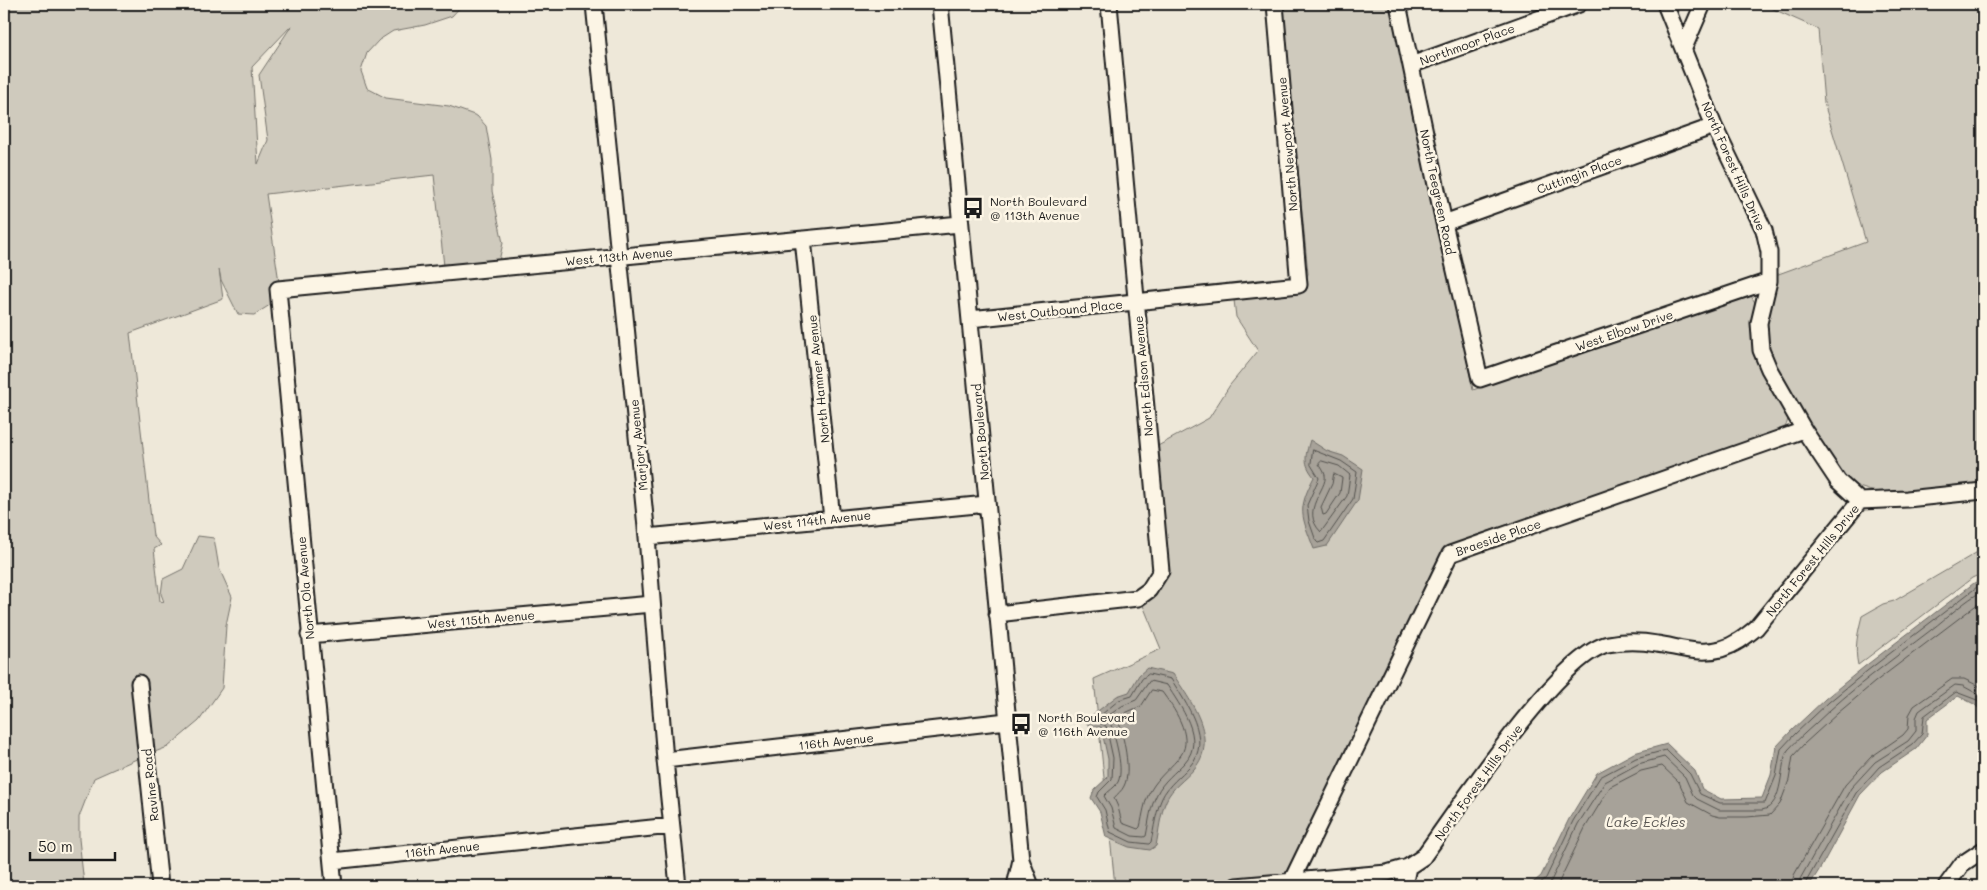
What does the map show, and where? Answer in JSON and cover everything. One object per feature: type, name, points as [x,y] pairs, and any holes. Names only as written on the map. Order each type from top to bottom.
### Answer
[{"type":"street","name":"Marjory Avenue","points":[[594,4],[647,537],[665,760],[678,886]]},
{"type":"street","name":"North Boulevard","points":[[940,4],[1020,860],[1015,886]]},
{"type":"street","name":"North Edison Avenue","points":[[997,614],[1138,598],[1149,590],[1161,571],[1109,4]]},
{"type":"street","name":"North Newport Avenue","points":[[1275,4],[1299,285]]},
{"type":"street","name":"North Teegreen Road","points":[[1398,4],[1444,223],[1480,379]]},
{"type":"street","name":"Northmoor Place","points":[[1410,65],[1579,4]]},
{"type":"street","name":"North Forest Hills Drive","points":[[1408,867],[1424,857],[1524,720],[1568,669],[1585,654],[1606,645],[1636,641],[1691,651],[1719,649],[1736,643],[1756,628],[1860,501],[1838,481],[1804,430],[1769,369],[1761,350],[1760,323],[1768,281],[1769,252],[1764,230],[1714,126],[1665,4]]},
{"type":"street","points":[[1684,48],[1703,4]]},
{"type":"street","name":"Cuttingin Place","points":[[1444,223],[1714,126]]},
{"type":"street","name":"West 113th Avenue","points":[[278,289],[960,224]]},
{"type":"street","name":"North Hamner Avenue","points":[[804,239],[832,519]]},
{"type":"street","name":"West Elbow Drive","points":[[1480,379],[1768,281]]},
{"type":"street","name":"West Outbound Place","points":[[970,319],[1299,285]]},
{"type":"street","name":"North Ola Avenue","points":[[278,289],[334,886]]},
{"type":"street","name":"Braeside Place","points":[[1292,880],[1450,554],[1804,430]]},
{"type":"street","points":[[1860,501],[1907,499],[1983,491]]},
{"type":"street","name":"West 114th Avenue","points":[[647,537],[987,504]]},
{"type":"street","name":"West 115th Avenue","points":[[309,635],[652,604]]},
{"type":"street","name":"Ravine Road","points":[[140,683],[160,886]]},
{"type":"street","name":"116th Avenue","points":[[665,760],[1007,721]]},
{"type":"street","name":"116th Avenue","points":[[332,861],[671,826]]},
{"type":"street","points":[[1946,886],[1962,864],[1983,850]]},
{"type":"street","name":"North Boulevard","points":[[1020,860],[1031,886]]},
{"type":"street","points":[[1236,886],[1387,873],[1408,867],[1404,886]]},
{"type":"shaded area","points":[[4,4],[463,4],[452,16],[425,25],[393,31],[379,40],[367,53],[361,71],[367,88],[386,98],[449,106],[477,116],[486,126],[492,160],[492,191],[503,243],[499,261],[444,266],[434,175],[266,194],[279,282],[271,283],[273,303],[254,315],[238,314],[221,280],[219,269],[223,299],[130,333],[153,536],[161,545],[154,549],[160,601],[164,602],[161,594],[163,579],[183,569],[198,536],[214,538],[219,568],[232,597],[226,625],[222,688],[199,721],[168,747],[152,753],[145,676],[133,677],[141,757],[94,778],[79,817],[79,839],[84,884],[87,886],[4,886]],"holes":[[[292,25],[259,75],[268,140],[258,164],[252,67]]]},
{"type":"shaded area","points":[[1282,4],[1394,4],[1473,390],[1746,294],[1751,296],[1756,304],[1788,417],[1783,429],[1772,436],[1474,536],[1460,544],[1435,568],[1373,694],[1290,872],[1285,875],[1178,886],[1115,886],[1094,679],[1161,649],[1142,603],[1158,589],[1156,447],[1209,418],[1230,385],[1258,351],[1236,317],[1234,300],[1300,291],[1308,274]]},
{"type":"shaded area","points":[[1762,4],[1983,4],[1983,486],[1918,494],[1901,494],[1869,490],[1855,485],[1845,477],[1819,442],[1804,419],[1770,357],[1766,344],[1765,328],[1773,276],[1866,242],[1824,103],[1818,29]]},
{"type":"shaded area","points":[[1983,550],[1983,573],[1972,578],[1858,665],[1856,646],[1862,616],[1883,604],[1894,601]]},
{"type":"water","points":[[1310,440],[1327,451],[1343,456],[1363,469],[1358,500],[1327,546],[1314,549],[1306,528],[1303,513],[1305,497],[1314,477],[1308,468],[1306,460]]},
{"type":"water","name":"Lake Eckles","points":[[1983,579],[1983,712],[1974,704],[1958,696],[1927,719],[1927,735],[1916,749],[1882,772],[1860,795],[1809,886],[1529,886],[1541,876],[1569,819],[1597,773],[1634,753],[1667,744],[1695,771],[1702,789],[1721,799],[1762,798],[1771,775],[1776,747],[1791,731],[1825,699],[1864,667],[1974,583]]},
{"type":"water","points":[[1147,668],[1173,674],[1200,720],[1204,745],[1201,757],[1194,769],[1175,788],[1166,801],[1156,846],[1150,850],[1129,847],[1106,837],[1100,812],[1091,798],[1094,790],[1108,777],[1108,759],[1101,727],[1090,727],[1085,721],[1117,696],[1129,692],[1139,675]]},
{"type":"place","name":"North Boulevard @ 113th Avenue","points":[[973,208]]},
{"type":"place","name":"North Boulevard @ 116th Avenue","points":[[1021,724]]}]
